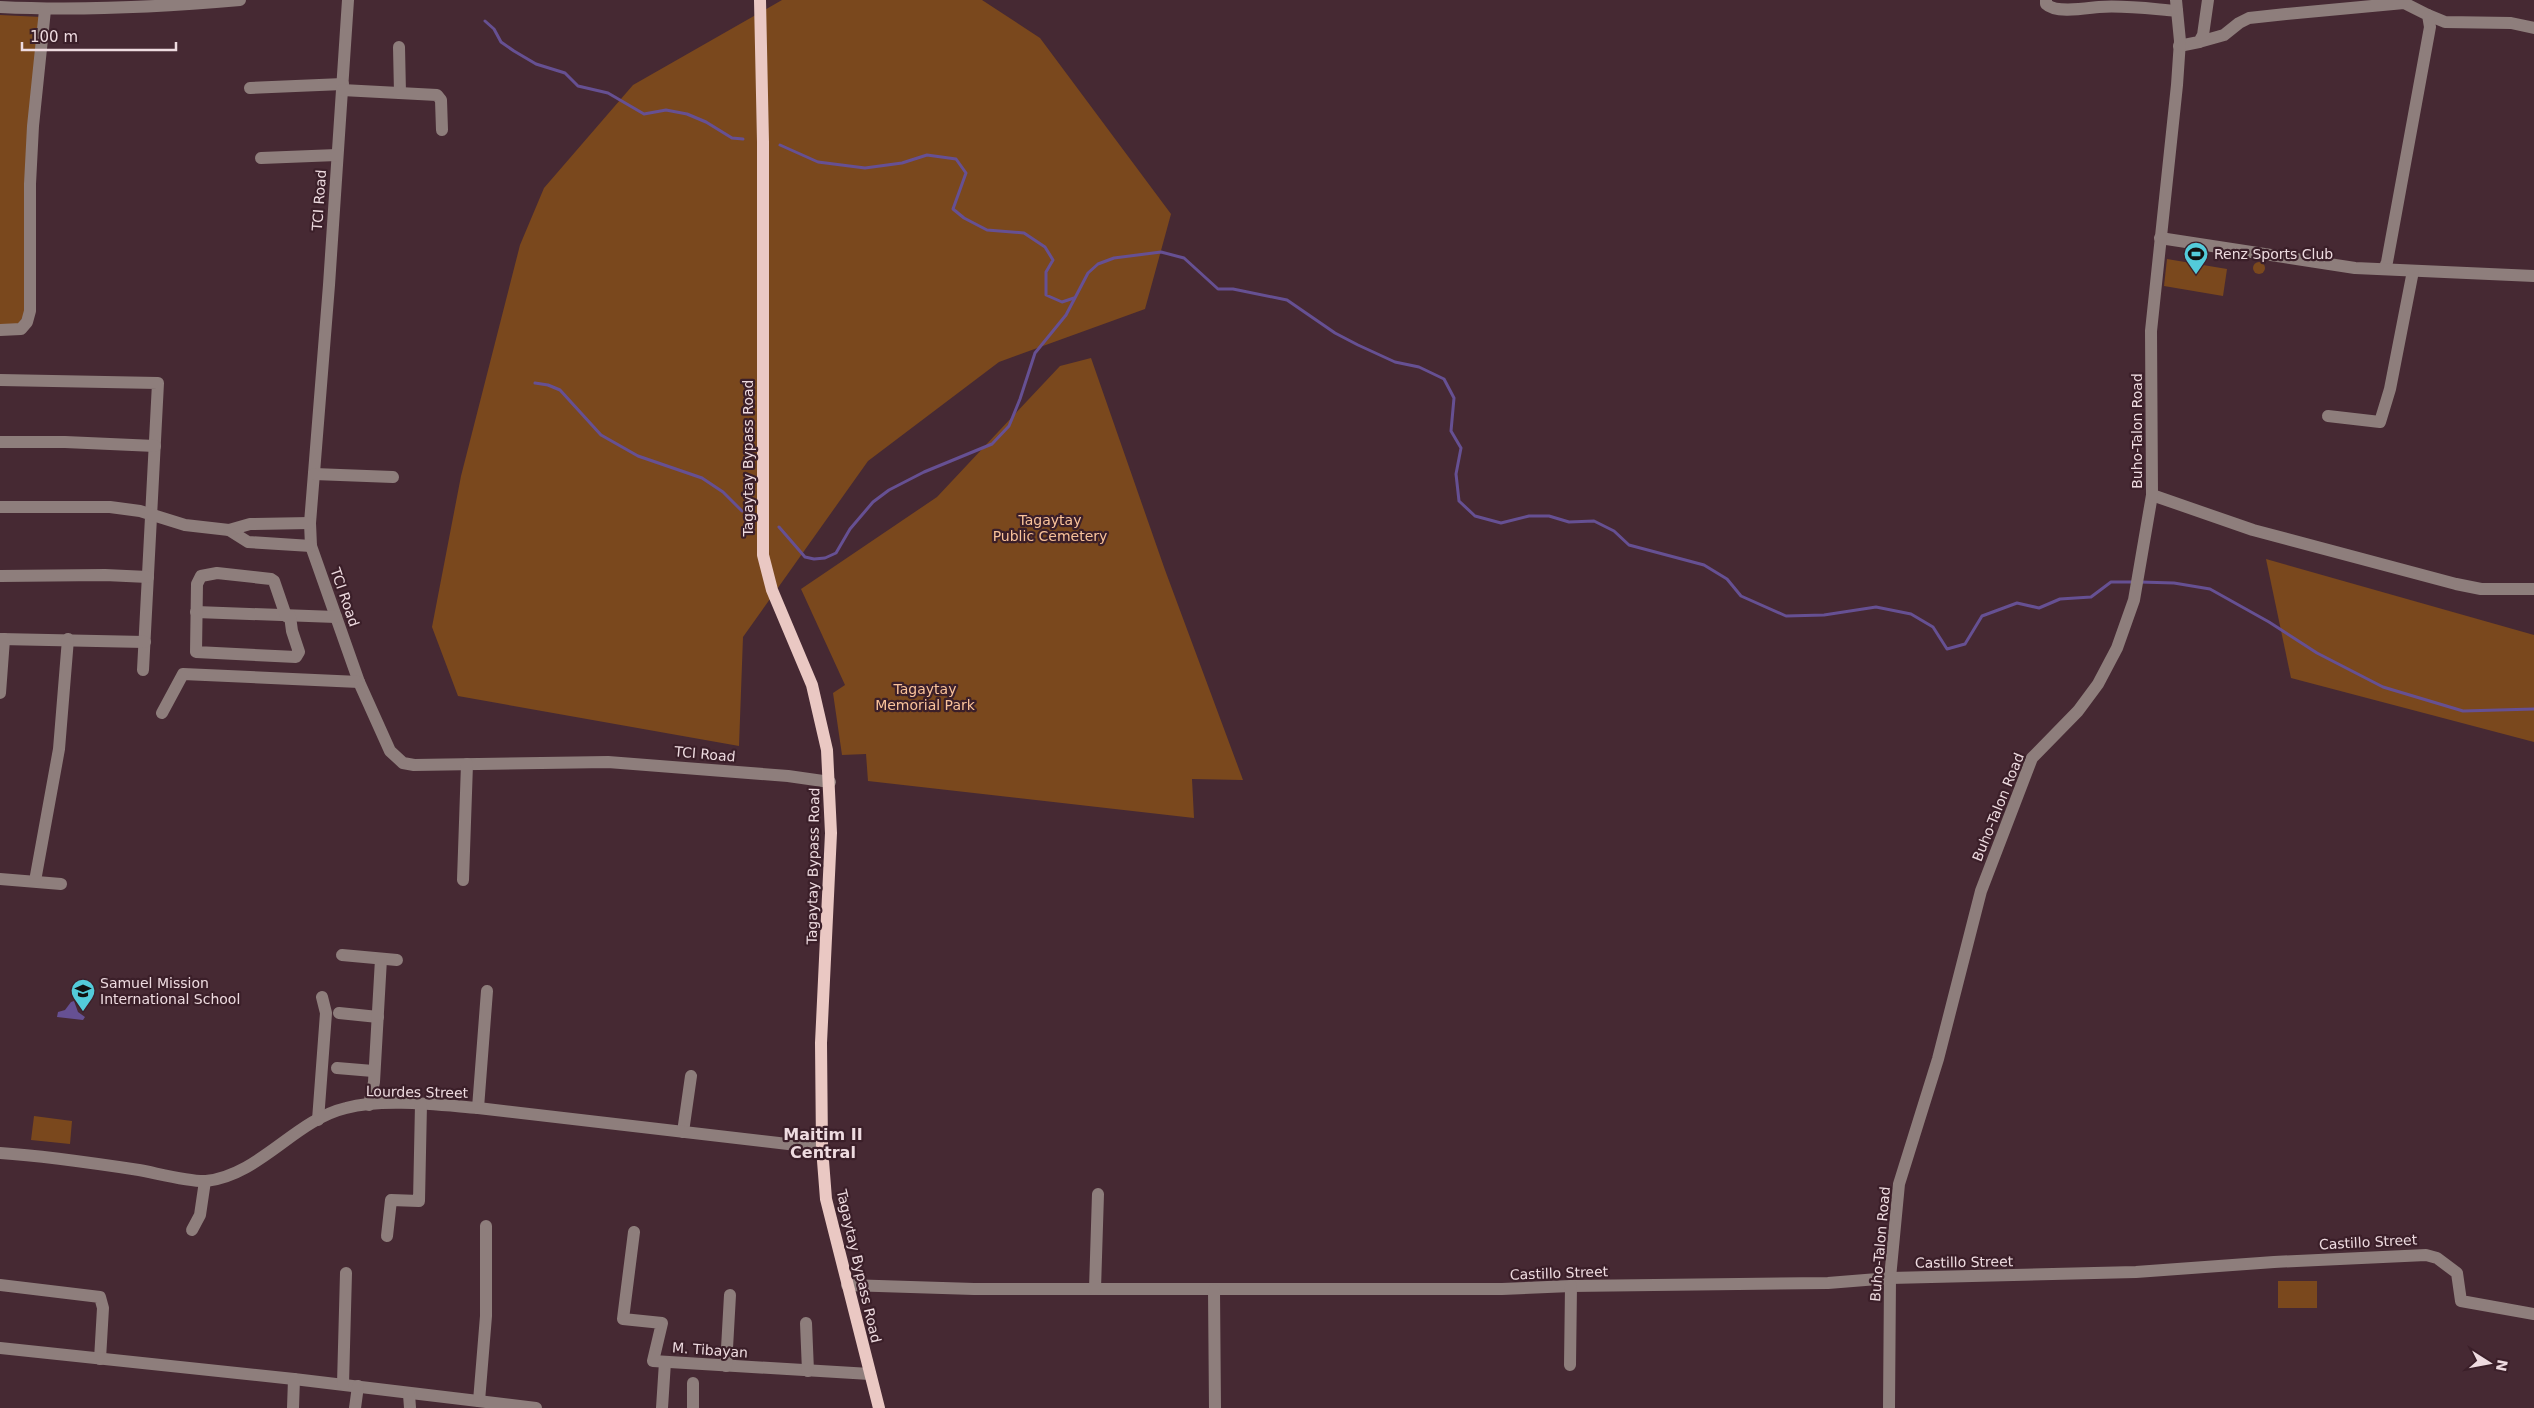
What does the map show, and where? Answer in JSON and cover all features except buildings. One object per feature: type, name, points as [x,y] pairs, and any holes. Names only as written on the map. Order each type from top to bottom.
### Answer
[{"type":"main road","name":"Tagaytay Bypass Road","points":[[760,0],[763,123],[763,555],[772,590],[812,685],[823,727],[830,782],[832,833],[821,1043],[822,1148],[826,1199],[879,1408]]},
{"type":"street","points":[[0,7],[45,10],[129,9],[240,0]]},
{"type":"street","name":"TCI Road","points":[[348,0],[310,523],[311,546],[359,682],[390,751],[403,763],[414,766],[608,762],[788,776],[830,782]]},
{"type":"street","points":[[2046,0],[2049,7],[2075,9],[2103,6],[2176,5]]},
{"type":"street","points":[[2199,42],[2203,35],[2208,0]]},
{"type":"street","points":[[2179,46],[2224,35],[2249,18],[2404,3],[2445,22],[2511,23],[2534,28]]},
{"type":"street","name":"Buho-Talon Road","points":[[1889,1408],[1890,1278],[1899,1184],[1938,1059],[1981,891],[2032,758],[2078,711],[2098,684],[2117,648],[2134,600],[2144,554],[2152,495],[2151,331],[2179,46],[2176,5]]},
{"type":"street","points":[[0,330],[21,329],[27,322],[30,311],[32,126],[45,10]]},
{"type":"street","points":[[2384,269],[2387,262],[2430,27],[2428,15]]},
{"type":"street","points":[[399,47],[400,94]]},
{"type":"street","points":[[250,88],[343,87],[400,94],[437,95],[441,100],[442,130]]},
{"type":"street","points":[[261,158],[337,154]]},
{"type":"street","points":[[2160,238],[2355,268],[2534,276]]},
{"type":"street","points":[[2328,416],[2380,422],[2390,389],[2413,271]]},
{"type":"street","points":[[0,380],[158,382],[143,670]]},
{"type":"street","points":[[0,442],[155,446]]},
{"type":"street","points":[[314,474],[393,477]]},
{"type":"street","points":[[2152,495],[2253,530],[2456,584],[2481,589],[2534,589]]},
{"type":"street","points":[[0,507],[110,507],[152,515],[185,525],[229,530],[250,524],[310,523]]},
{"type":"street","points":[[229,530],[248,542],[311,546]]},
{"type":"street","points":[[218,573],[274,581],[288,616],[299,652],[296,658],[196,652],[197,584],[201,576],[218,573]]},
{"type":"street","points":[[0,576],[105,575],[148,577]]},
{"type":"street","points":[[196,612],[336,618]]},
{"type":"street","points":[[0,694],[2,639],[145,642]]},
{"type":"street","points":[[35,882],[59,749],[68,640]]},
{"type":"street","points":[[162,713],[183,674],[359,682]]},
{"type":"street","points":[[463,880],[467,764]]},
{"type":"street","points":[[0,878],[61,884]]},
{"type":"street","points":[[342,956],[397,960]]},
{"type":"street","points":[[369,1105],[374,1071],[381,959]]},
{"type":"street","points":[[478,1108],[486,991]]},
{"type":"street","points":[[318,1120],[326,1013],[322,997]]},
{"type":"street","points":[[339,1013],[378,1017]]},
{"type":"street","points":[[337,1068],[374,1071]]},
{"type":"street","points":[[683,1132],[691,1076]]},
{"type":"street","points":[[387,1236],[391,1200],[419,1201],[421,1104]]},
{"type":"street","name":"Lourdes Street","points":[[0,1153],[116,1167],[205,1181],[241,1170],[318,1120],[345,1108],[369,1105],[421,1104],[478,1108],[822,1148]]},
{"type":"street","points":[[192,1230],[200,1215],[205,1181]]},
{"type":"street","points":[[1096,1289],[1098,1194]]},
{"type":"street","points":[[479,1401],[486,1316],[486,1226]]},
{"type":"street","name":"M. Tibayan","points":[[634,1232],[623,1319],[662,1323],[653,1361],[870,1374]]},
{"type":"street","name":"Castillo Street","points":[[847,1284],[1214,1290],[1502,1289],[1571,1286],[1828,1283],[1890,1278],[2136,1272],[2274,1262],[2426,1255],[2437,1258],[2457,1273],[2461,1301],[2534,1314]]},
{"type":"street","points":[[343,1384],[346,1273]]},
{"type":"street","points":[[0,1285],[100,1297],[103,1308],[100,1359]]},
{"type":"street","points":[[1570,1365],[1571,1286]]},
{"type":"street","points":[[1214,1290],[1214,1408]]},
{"type":"street","points":[[726,1366],[730,1295]]},
{"type":"street","points":[[806,1323],[808,1371]]},
{"type":"street","points":[[0,1348],[343,1384],[409,1394],[536,1408]]},
{"type":"street","points":[[662,1408],[665,1362]]},
{"type":"street","points":[[294,1379],[294,1408]]},
{"type":"street","points":[[692,1408],[693,1383]]},
{"type":"street","points":[[354,1408],[358,1386]]},
{"type":"street","points":[[409,1394],[410,1408]]},
{"type":"green space","points":[[782,0],[982,0],[1040,38],[1171,214],[1145,309],[999,362],[868,461],[743,637],[739,746],[458,696],[432,627],[461,476],[520,245],[544,188],[633,85]]},
{"type":"green space","points":[[0,15],[41,17],[27,311],[17,326],[0,326]]},
{"type":"green space","name":"Renz Sports Club","points":[[2167,259],[2227,269],[2223,296],[2164,286]]},
{"type":"green space","points":[[2257,262],[2261,262],[2265,268],[2261,274],[2257,274],[2253,270],[2253,266]]},
{"type":"green space","name":"Tagaytay Public Cemetery","points":[[1091,358],[1165,570],[1243,780],[1192,779],[1194,818],[868,781],[866,754],[842,755],[833,693],[845,685],[801,589],[937,497],[1060,366]]},
{"type":"green space","points":[[2266,559],[2534,635],[2534,742],[2291,678]]},
{"type":"green space","points":[[34,1116],[72,1121],[70,1144],[31,1140]]},
{"type":"green space","points":[[2278,1281],[2317,1281],[2317,1308],[2278,1308]]},
{"type":"shaded area","points":[[74,1001],[78,1012],[85,1017],[83,1020],[57,1017],[58,1012],[65,1010]]},
{"type":"waterway","points":[[485,21],[494,29],[501,42],[536,64],[565,73],[578,86],[608,93],[644,114],[666,110],[687,114],[706,122],[732,138],[743,139]]},
{"type":"waterway","points":[[780,145],[818,162],[865,168],[902,163],[927,155],[956,159],[966,173],[953,209],[964,218],[987,230],[1024,233],[1045,247],[1053,260],[1046,272],[1046,295],[1062,302],[1074,298]]},
{"type":"waterway","points":[[779,527],[805,557],[814,559],[825,558],[836,553],[850,529],[873,502],[889,490],[924,472],[992,444],[1009,426],[1035,353],[1066,315],[1088,273],[1098,264],[1114,258],[1161,252],[1184,258],[1218,289],[1233,289],[1287,300],[1335,333],[1358,345],[1395,362],[1419,367],[1444,379],[1454,398],[1451,431],[1461,448],[1456,474],[1459,501],[1475,516],[1501,523],[1529,516],[1549,516],[1569,522],[1594,521],[1614,531],[1629,545],[1704,565],[1727,579],[1741,596],[1786,616],[1824,615],[1876,607],[1911,614],[1933,627],[1947,649],[1965,644],[1982,616],[2017,603],[2039,608],[2060,599],[2091,597],[2111,582],[2133,582]]},
{"type":"waterway","points":[[535,383],[548,385],[560,390],[601,435],[638,456],[702,478],[723,492],[742,511]]},
{"type":"waterway","points":[[2140,582],[2174,583],[2210,589],[2269,622],[2317,653],[2383,687],[2463,711],[2534,709]]},
{"type":"place","name":"Renz Sports Club","points":[[2196,275]]},
{"type":"place","name":"Samuel Mission International School","points":[[83,1012]]},
{"type":"district","name":"Maitim II Central","points":[[823,1143]]},
{"type":"park label","name":"Tagaytay Memorial Park","points":[[925,698]]}]
